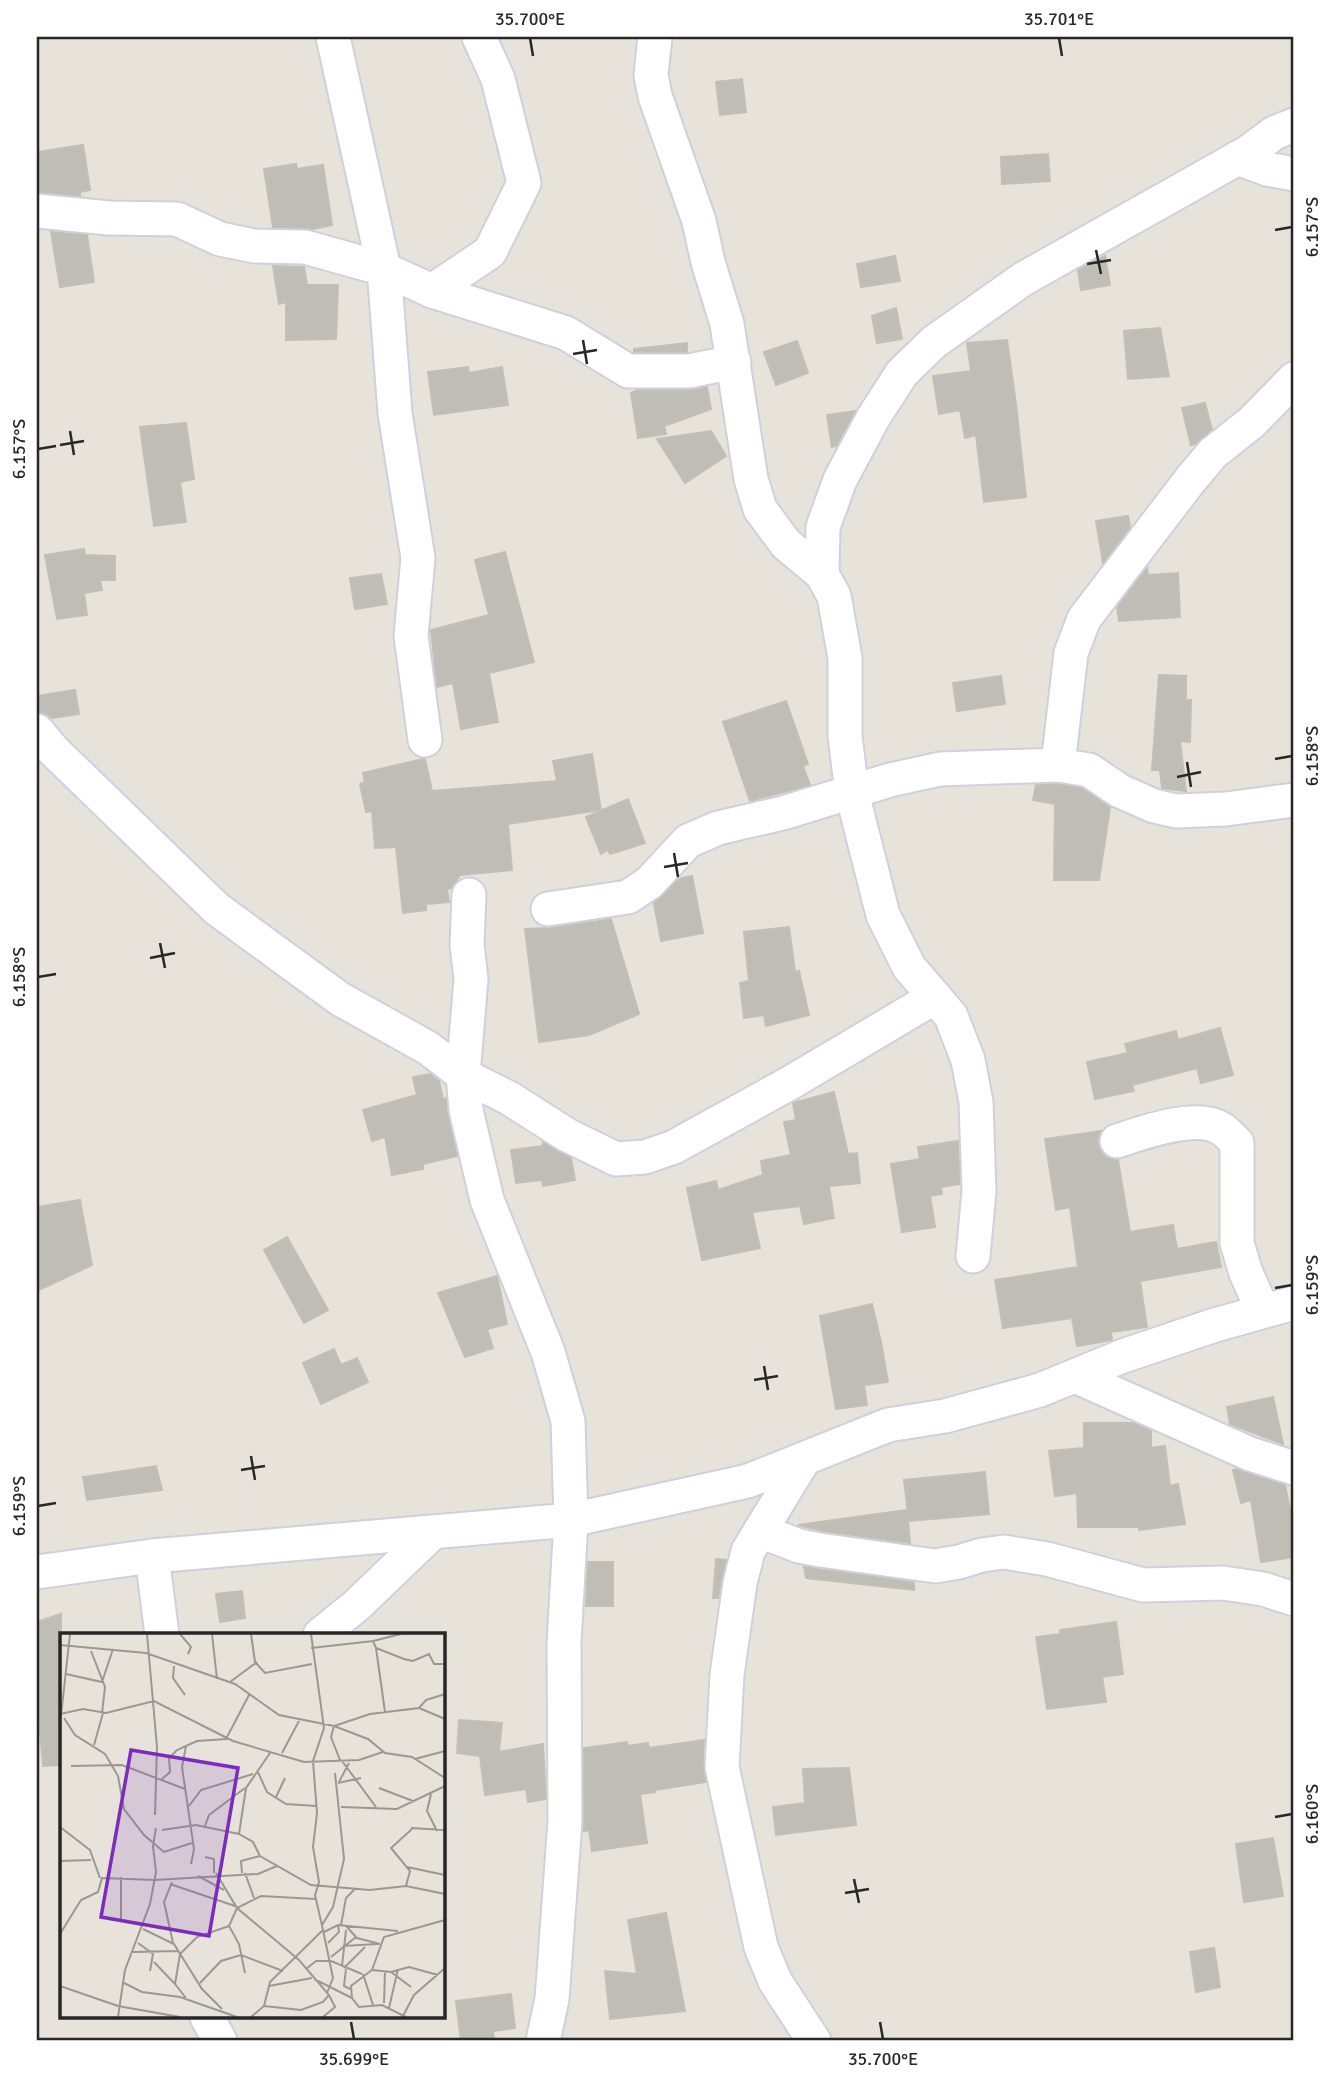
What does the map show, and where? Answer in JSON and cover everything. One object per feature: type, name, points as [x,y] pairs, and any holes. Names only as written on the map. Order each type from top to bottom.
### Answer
[{"type":"street","points":[[333,37],[384,269],[396,413],[418,558],[411,636],[425,740]]},
{"type":"street","points":[[432,291],[490,252],[524,183],[498,79],[480,37]]},
{"type":"street","points":[[655,37],[651,75],[655,96],[699,221],[727,324],[751,479],[760,509],[786,544],[822,574],[834,596],[845,658],[845,736],[852,793],[883,915],[909,967],[951,1016],[968,1060],[976,1102],[979,1191],[973,1256]]},
{"type":"street","points":[[822,574],[822,527],[840,480],[873,418],[902,373],[934,342],[1023,279],[1237,158],[1274,133],[1294,125]]},
{"type":"street","points":[[1237,158],[1268,169],[1294,174]]},
{"type":"street","points":[[37,211],[109,218],[177,219],[220,239],[254,246],[305,247],[384,269],[432,291],[566,333],[628,371],[689,371],[734,362]]},
{"type":"street","points":[[1058,765],[1071,653],[1084,620],[1206,461],[1252,422],[1294,379]]},
{"type":"street","points":[[37,731],[53,750],[217,909],[340,999],[428,1048],[463,1075],[616,1159],[645,1157],[674,1147],[935,998]]},
{"type":"street","points":[[548,909],[628,897],[649,883],[688,841],[718,828],[783,813],[890,780],[940,769],[1058,765],[1089,770],[1120,791],[1154,806],[1176,811],[1226,809],[1294,800]]},
{"type":"street","points":[[469,895],[467,945],[471,979],[463,1075],[466,1110],[487,1200],[548,1352],[568,1421],[571,1520],[564,1643],[565,1821],[552,1999],[543,2041]]},
{"type":"street","points":[[1117,1141],[1154,1130],[1198,1122],[1219,1127],[1237,1143],[1237,1242],[1246,1273],[1285,1308]]},
{"type":"street","points":[[37,1572],[152,1556],[571,1520],[748,1481],[888,1425],[945,1416],[1040,1390],[1123,1356],[1285,1308]]},
{"type":"street","points":[[1075,1376],[1250,1454],[1294,1468]]},
{"type":"street","points":[[803,1461],[748,1551],[740,1583],[726,1675],[722,1767],[761,1947],[775,1981],[814,2041]]},
{"type":"street","points":[[760,1531],[809,1548],[935,1566],[1004,1552],[1047,1559],[1143,1585],[1223,1583],[1263,1588],[1294,1599]]},
{"type":"street","points":[[322,1633],[357,1605],[432,1532]]},
{"type":"street","points":[[152,1556],[162,1633]]},
{"type":"street","points":[[208,2018],[220,2041]]},
{"type":"building","points":[[742,79],[746,112],[720,115],[716,82]]},
{"type":"building","points":[[83,145],[90,190],[80,192],[80,196],[37,192],[37,152]]},
{"type":"building","points":[[1048,154],[1050,181],[1002,184],[1001,157]]},
{"type":"building","points":[[296,164],[297,169],[323,165],[332,225],[313,229],[273,227],[264,169]]},
{"type":"building","points":[[51,232],[87,235],[94,282],[60,287]]},
{"type":"building","points":[[895,256],[900,281],[861,287],[857,264]]},
{"type":"building","points":[[1105,256],[1110,285],[1081,290],[1078,270]]},
{"type":"building","points":[[273,266],[304,267],[307,285],[338,285],[336,339],[286,340],[286,302],[279,304]]},
{"type":"building","points":[[896,308],[902,339],[877,343],[872,316]]},
{"type":"building","points":[[1160,328],[1169,376],[1128,379],[1124,331]]},
{"type":"building","points":[[1007,340],[1026,497],[984,502],[976,435],[965,438],[960,410],[939,414],[933,376],[971,371],[967,343]]},
{"type":"building","points":[[797,341],[808,373],[776,385],[764,352]]},
{"type":"building","points":[[687,343],[687,352],[634,352],[634,349]]},
{"type":"building","points":[[468,367],[469,373],[502,367],[508,405],[434,415],[428,372]]},
{"type":"building","points":[[707,387],[711,409],[664,426],[666,434],[638,438],[631,393],[638,390],[689,390]]},
{"type":"building","points":[[1205,403],[1212,430],[1191,445],[1182,408]]},
{"type":"building","points":[[855,411],[836,446],[832,447],[827,415]]},
{"type":"building","points":[[186,423],[194,479],[180,482],[186,522],[154,526],[140,427]]},
{"type":"building","points":[[711,431],[726,456],[685,483],[657,439]]},
{"type":"building","points":[[1128,516],[1130,527],[1103,563],[1096,521]]},
{"type":"building","points":[[84,549],[85,555],[115,556],[115,580],[100,580],[102,590],[84,593],[87,615],[57,619],[45,555]]},
{"type":"building","points":[[505,552],[534,662],[489,673],[498,722],[461,729],[453,683],[437,687],[431,630],[489,615],[475,560]]},
{"type":"building","points":[[1147,568],[1148,575],[1178,573],[1180,617],[1119,621],[1117,608]]},
{"type":"building","points":[[381,574],[387,604],[355,609],[350,578]]},
{"type":"building","points":[[1159,675],[1186,676],[1186,700],[1191,700],[1190,742],[1180,741],[1186,791],[1162,788],[1160,770],[1152,770]]},
{"type":"building","points":[[1001,676],[1005,704],[957,711],[953,683]]},
{"type":"building","points":[[75,690],[79,714],[52,718],[37,712],[37,696]]},
{"type":"building","points":[[786,701],[808,764],[803,766],[810,785],[750,801],[723,722]]},
{"type":"building","points":[[592,754],[601,810],[508,824],[512,870],[460,875],[451,888],[447,889],[449,902],[426,904],[426,910],[403,913],[396,847],[375,848],[372,811],[366,812],[360,784],[365,782],[363,773],[425,759],[432,791],[557,781],[553,761]]},
{"type":"building","points":[[1057,784],[1082,788],[1110,808],[1099,880],[1054,880],[1055,804],[1033,800],[1036,785]]},
{"type":"building","points":[[628,799],[645,843],[610,854],[608,850],[601,854],[586,817]]},
{"type":"building","points":[[692,876],[703,933],[661,941],[654,903],[679,879]]},
{"type":"building","points":[[611,919],[639,1014],[589,1035],[539,1042],[525,929]]},
{"type":"building","points":[[789,927],[795,972],[799,971],[809,1015],[766,1026],[764,1015],[744,1018],[740,983],[749,981],[744,932]]},
{"type":"building","points":[[1220,1028],[1233,1075],[1201,1083],[1197,1068],[1132,1085],[1134,1091],[1095,1099],[1087,1062],[1128,1053],[1125,1044],[1176,1031],[1178,1040]]},
{"type":"building","points":[[430,1074],[439,1081],[443,1099],[446,1098],[457,1156],[423,1164],[423,1169],[392,1175],[385,1137],[372,1141],[363,1110],[417,1095],[413,1077]]},
{"type":"building","points":[[834,1092],[848,1154],[857,1153],[860,1183],[829,1186],[834,1218],[804,1224],[800,1206],[752,1212],[760,1248],[702,1260],[687,1188],[716,1181],[718,1190],[763,1175],[761,1161],[791,1155],[784,1122],[796,1120],[793,1103]]},
{"type":"building","points":[[1101,1131],[1098,1138],[1099,1148],[1105,1156],[1118,1160],[1130,1232],[1173,1225],[1177,1249],[1216,1242],[1221,1267],[1140,1281],[1147,1327],[1111,1332],[1112,1340],[1077,1346],[1072,1318],[1003,1328],[995,1280],[1078,1267],[1070,1207],[1056,1210],[1045,1139]]},
{"type":"building","points":[[958,1141],[960,1184],[941,1187],[942,1194],[930,1196],[935,1227],[902,1232],[891,1164],[920,1159],[918,1147]]},
{"type":"building","points":[[543,1142],[571,1158],[575,1180],[543,1186],[542,1180],[516,1183],[511,1150],[543,1146]]},
{"type":"building","points":[[80,1200],[92,1265],[37,1291],[37,1207]]},
{"type":"building","points":[[287,1237],[328,1310],[304,1323],[264,1250]]},
{"type":"building","points":[[497,1276],[507,1324],[487,1329],[493,1348],[465,1357],[438,1293]]},
{"type":"building","points":[[872,1304],[888,1382],[864,1385],[867,1405],[836,1409],[820,1316]]},
{"type":"building","points":[[334,1349],[341,1365],[357,1358],[368,1382],[321,1404],[303,1363]]},
{"type":"building","points":[[1273,1397],[1283,1444],[1230,1424],[1227,1407]]},
{"type":"building","points":[[1084,1423],[1134,1423],[1151,1431],[1151,1448],[1165,1446],[1170,1486],[1178,1484],[1185,1524],[1139,1530],[1139,1527],[1078,1527],[1077,1493],[1055,1496],[1049,1451],[1084,1448]]},
{"type":"building","points":[[156,1466],[162,1490],[87,1500],[83,1477]]},
{"type":"building","points":[[1233,1470],[1285,1485],[1294,1529],[1294,1557],[1261,1562],[1251,1500],[1241,1503]]},
{"type":"building","points":[[985,1472],[989,1514],[909,1521],[904,1480]]},
{"type":"building","points":[[907,1510],[910,1543],[798,1525]]},
{"type":"building","points":[[716,1559],[726,1560],[718,1598],[713,1598]]},
{"type":"building","points":[[588,1562],[613,1562],[613,1606],[586,1606]]},
{"type":"building","points":[[804,1567],[914,1582],[914,1590],[806,1578]]},
{"type":"building","points":[[242,1591],[245,1618],[220,1622],[216,1594]]},
{"type":"building","points":[[61,1614],[60,1765],[43,1766],[39,1719],[37,1720],[37,1622]]},
{"type":"building","points":[[1116,1622],[1123,1674],[1102,1677],[1106,1702],[1047,1709],[1036,1637],[1060,1634],[1060,1630]]},
{"type":"building","points":[[459,1720],[502,1723],[499,1752],[543,1744],[546,1799],[528,1802],[526,1789],[485,1795],[480,1756],[457,1753]]},
{"type":"building","points":[[704,1740],[703,1766],[706,1782],[640,1794],[647,1843],[592,1851],[589,1830],[584,1831],[584,1748],[627,1742],[628,1746],[648,1743],[649,1748]]},
{"type":"building","points":[[849,1768],[856,1825],[776,1835],[773,1807],[805,1803],[803,1769]]},
{"type":"building","points":[[1273,1838],[1283,1896],[1244,1902],[1236,1844]]},
{"type":"building","points":[[666,1913],[685,2011],[610,2019],[605,1971],[637,1974],[628,1920]]},
{"type":"building","points":[[1214,1948],[1220,1987],[1196,1992],[1190,1952]]},
{"type":"building","points":[[511,1994],[515,2028],[493,2031],[494,2041],[461,2041],[456,2001]]}]
